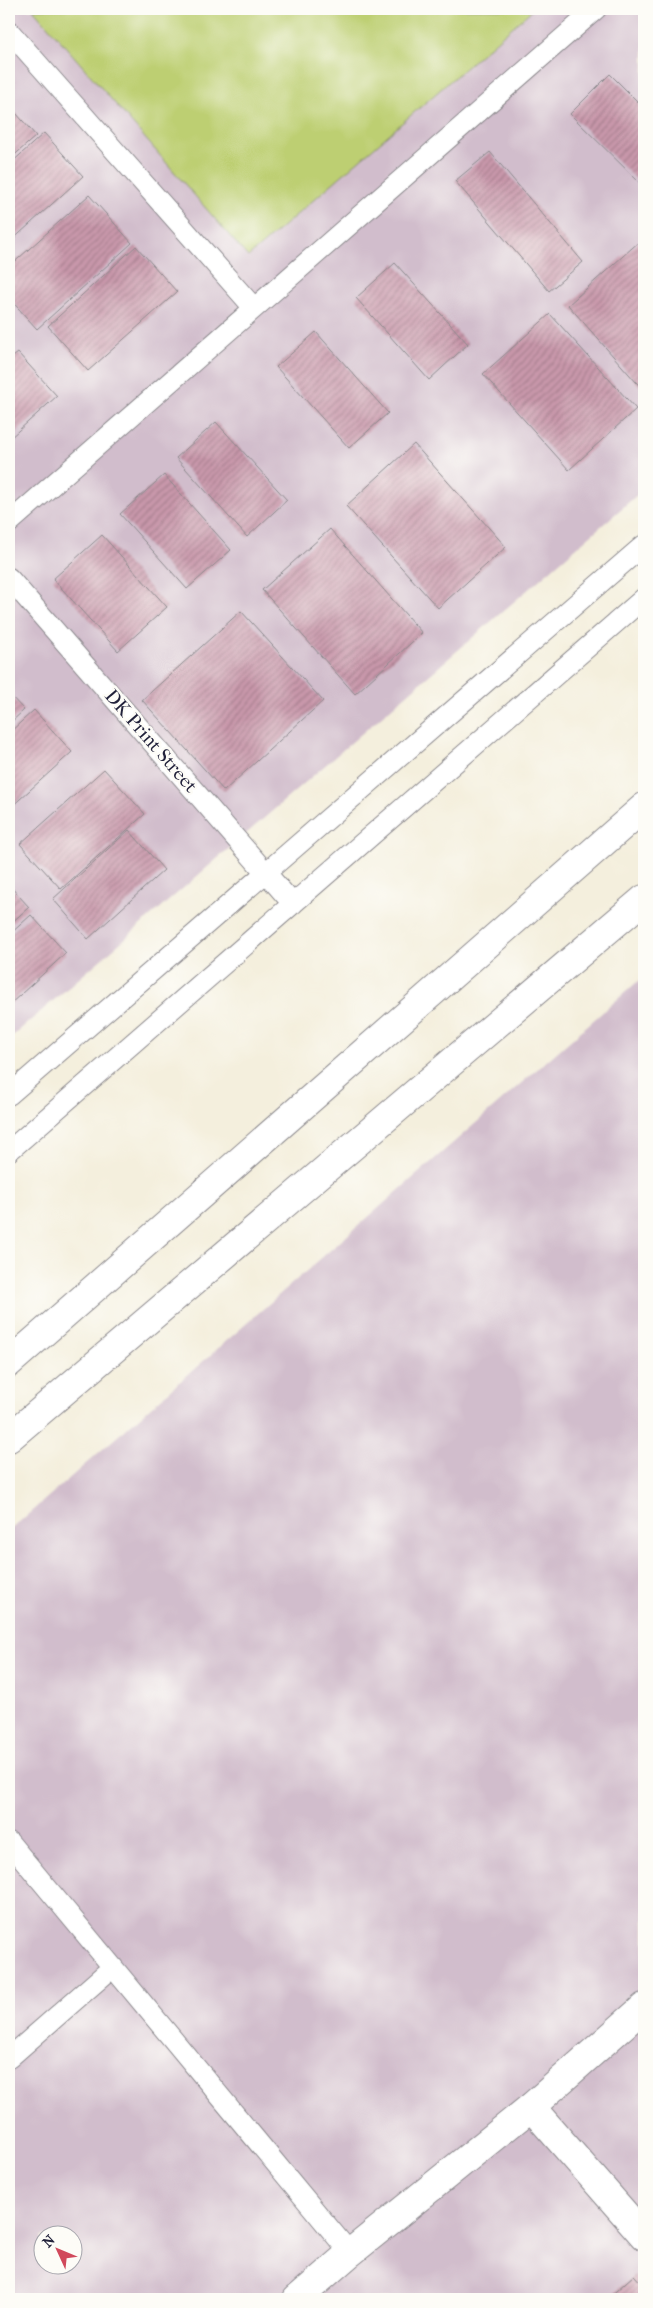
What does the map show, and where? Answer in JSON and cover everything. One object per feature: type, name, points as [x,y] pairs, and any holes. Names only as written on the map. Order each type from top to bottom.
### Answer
[{"type":"street","points":[[9,1362],[644,807]]},
{"type":"street","points":[[9,1438],[644,900]]},
{"type":"street","points":[[297,2299],[350,2252],[531,2107],[644,2007]]},
{"type":"street","points":[[531,2107],[644,2236]]},
{"type":"lane","points":[[9,523],[596,9]]},
{"type":"lane","points":[[9,31],[254,308]]},
{"type":"lane","points":[[9,1095],[644,545]]},
{"type":"lane","name":"DK Print Street","points":[[9,578],[293,904]]},
{"type":"lane","points":[[10,1147],[293,904],[644,598]]},
{"type":"lane","points":[[9,1842],[350,2252]]},
{"type":"lane","points":[[9,2058],[113,1967]]},
{"type":"shaded area","points":[[9,9],[644,9],[644,489],[9,1039]]},
{"type":"shaded area","points":[[644,976],[644,2299],[9,2299],[9,1531]]},
{"type":"green space","points":[[33,9],[533,9],[248,257]]},
{"type":"building","points":[[610,74],[644,108],[644,187],[570,114]]},
{"type":"building","points":[[9,105],[36,136],[9,160]]},
{"type":"building","points":[[44,133],[83,176],[9,243],[9,165]]},
{"type":"building","points":[[490,152],[583,262],[549,291],[455,181]]},
{"type":"building","points":[[89,195],[132,243],[37,329],[9,298],[9,267]]},
{"type":"building","points":[[641,240],[644,244],[644,391],[568,305]]},
{"type":"building","points":[[136,246],[177,292],[88,371],[48,326]]},
{"type":"building","points":[[395,263],[468,344],[429,380],[356,298]]},
{"type":"building","points":[[550,314],[636,409],[569,470],[483,374]]},
{"type":"building","points":[[316,332],[388,413],[349,448],[276,367]]},
{"type":"building","points":[[18,353],[57,396],[9,439],[9,360]]},
{"type":"building","points":[[216,422],[287,500],[247,537],[176,458]]},
{"type":"building","points":[[414,444],[506,547],[438,608],[346,506]]},
{"type":"building","points":[[164,475],[231,550],[187,589],[120,514]]},
{"type":"building","points":[[330,529],[422,633],[355,694],[262,590]]},
{"type":"building","points":[[102,535],[167,607],[118,651],[53,579]]},
{"type":"building","points":[[241,611],[323,701],[224,791],[142,700]]},
{"type":"building","points":[[9,694],[24,710],[9,724]]},
{"type":"building","points":[[34,710],[72,752],[9,809],[9,733]]},
{"type":"building","points":[[104,769],[145,814],[61,889],[20,844]]},
{"type":"building","points":[[129,830],[164,870],[88,939],[53,899]]},
{"type":"building","points":[[9,885],[29,907],[9,925]]},
{"type":"building","points":[[31,915],[66,953],[9,1005],[9,935]]},
{"type":"building","points":[[634,2275],[644,2286],[644,2299],[607,2299]]}]
